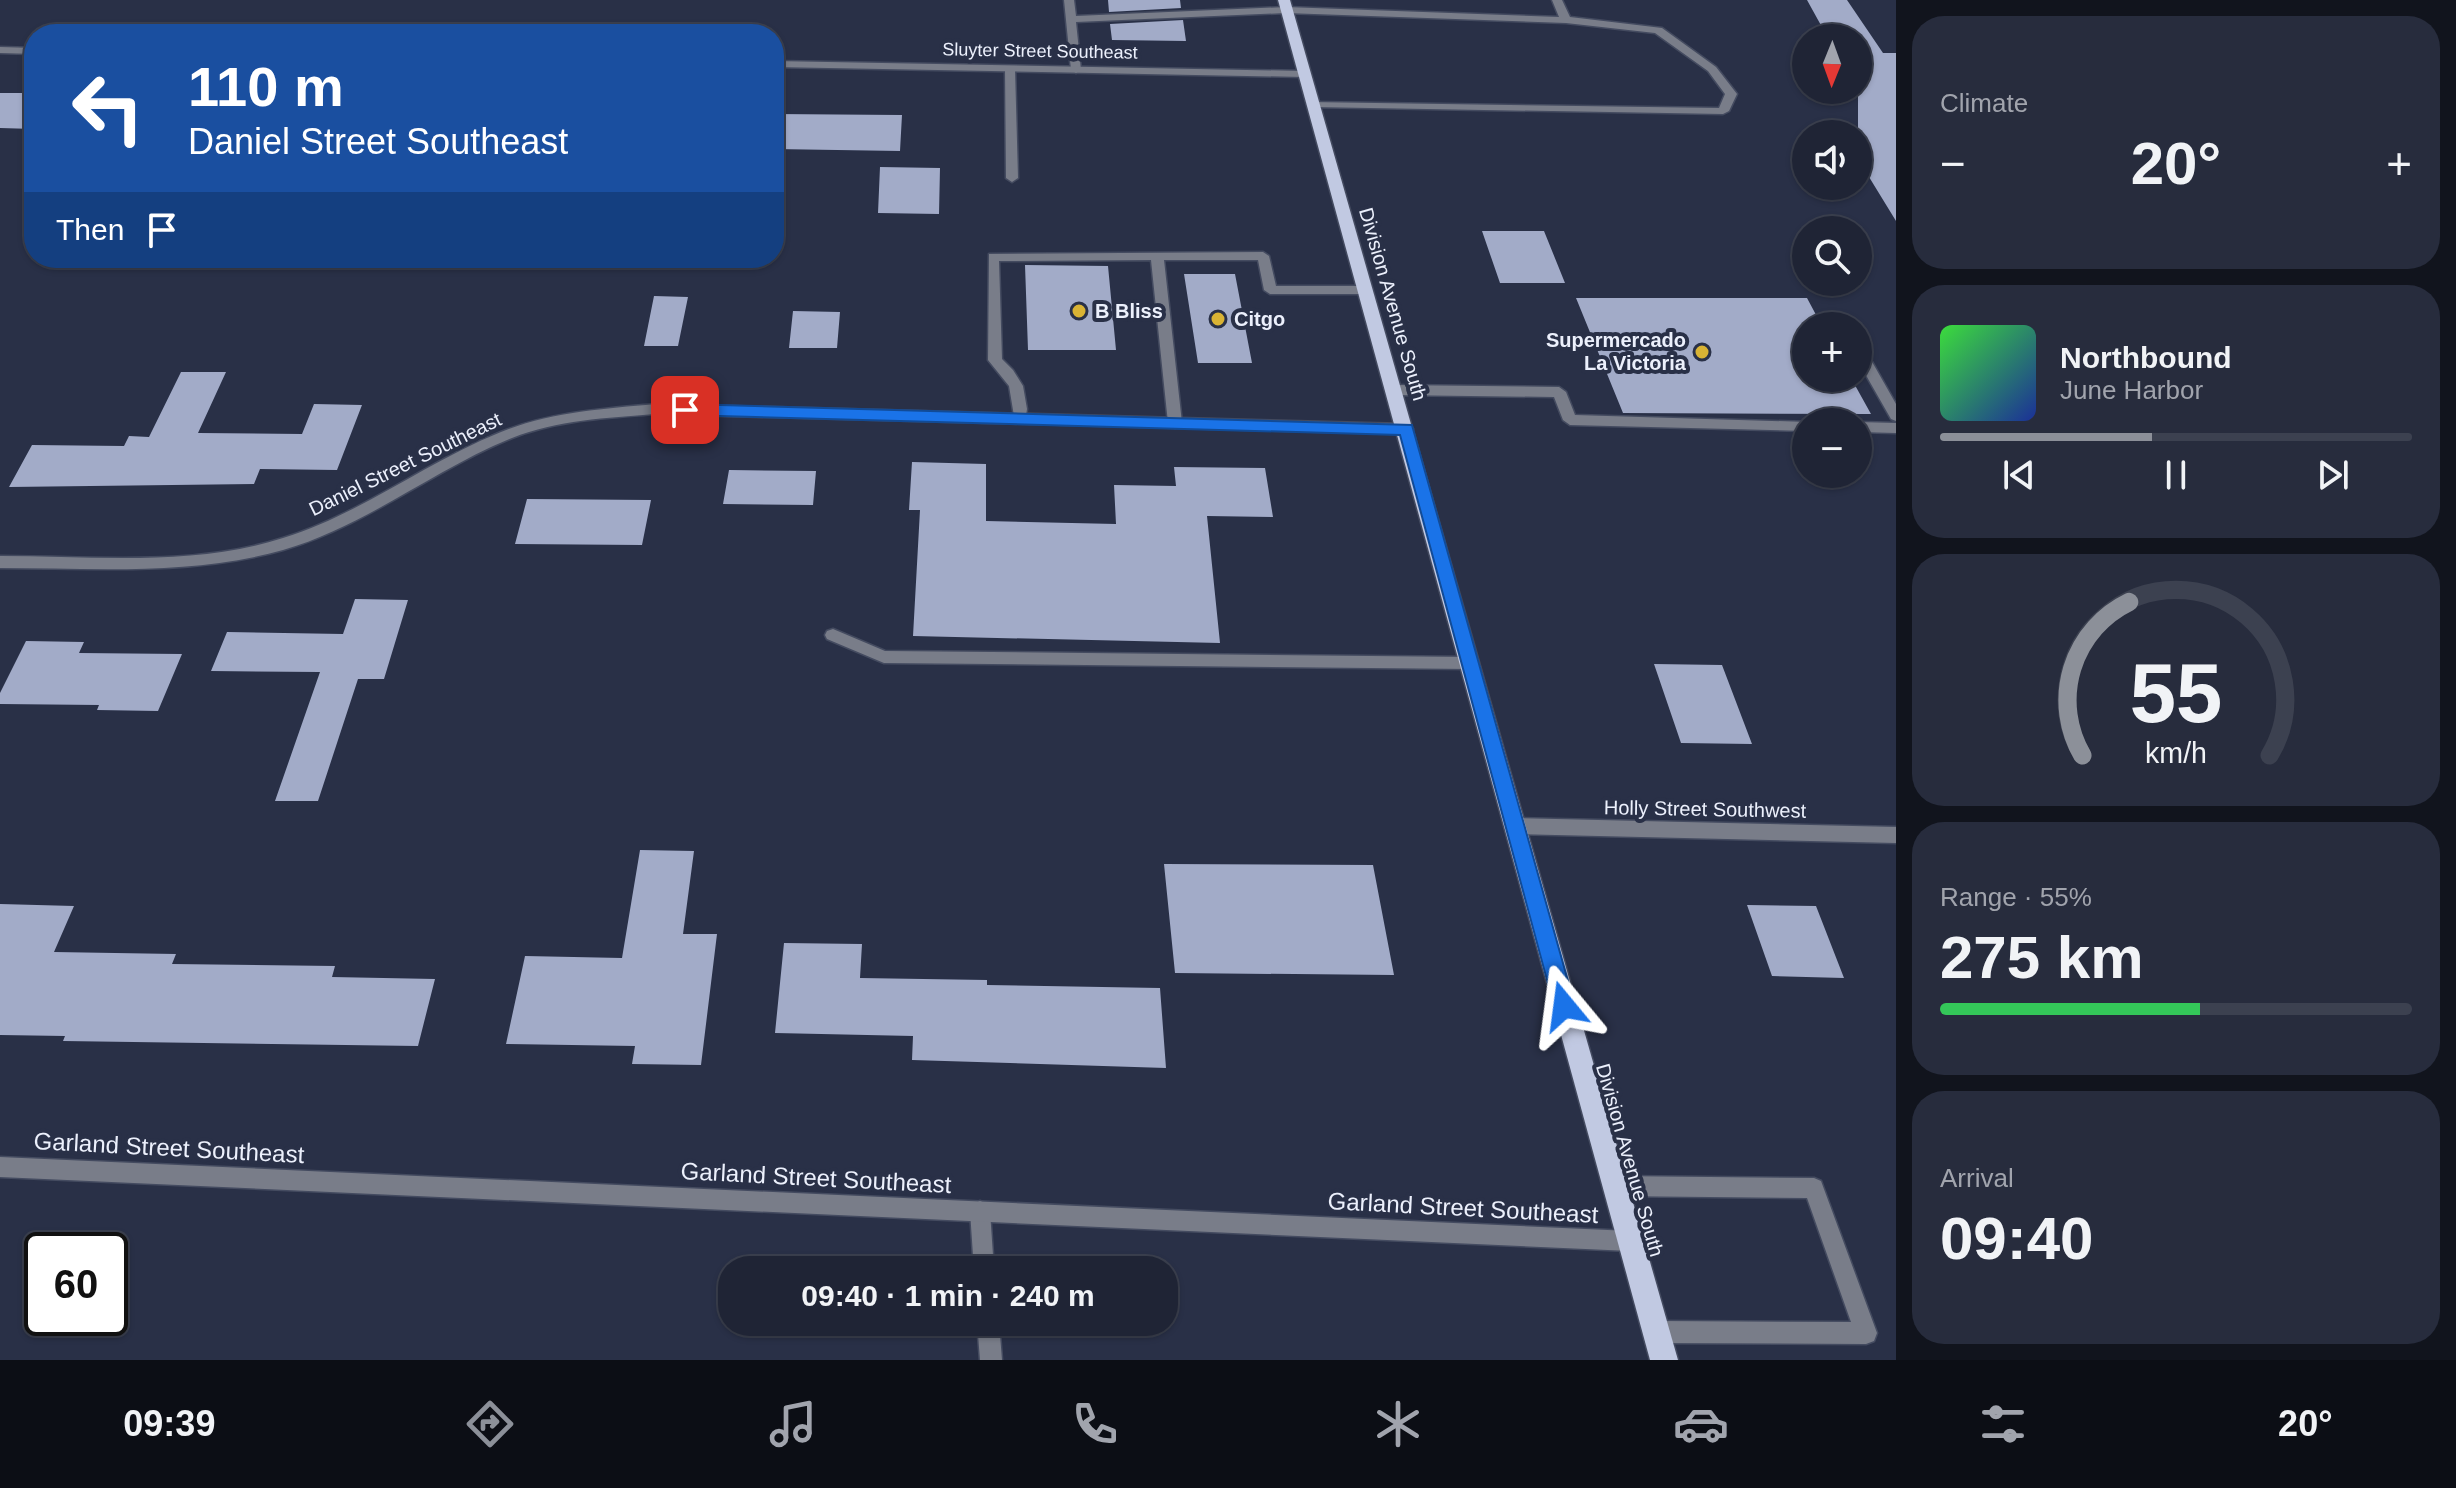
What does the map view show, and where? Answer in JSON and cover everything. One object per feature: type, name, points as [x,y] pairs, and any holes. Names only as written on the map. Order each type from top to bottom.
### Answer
[{"type":"main road","name":"Division Avenue South","points":[[1285,5],[1664,1360]]},
{"type":"street","points":[[1069,0],[1076,70]]},
{"type":"street","points":[[1557,0],[1566,20]]},
{"type":"street","points":[[1071,19],[1285,5],[1566,20],[1658,30],[1712,69],[1731,94],[1723,111],[1313,104]]},
{"type":"street","points":[[0,50],[24,51]]},
{"type":"street","name":"Sluyter Street Southeast","points":[[784,64],[1304,74]]},
{"type":"street","points":[[1010,69],[1012,178]]},
{"type":"street","points":[[1157,256],[1175,423]]},
{"type":"street","points":[[1020,419],[1020,392],[1011,374],[995,360],[993,257],[1263,256],[1270,290],[1366,290]]},
{"type":"street","points":[[1872,374],[1896,416]]},
{"type":"street","points":[[1395,390],[1559,392],[1570,420],[1792,426]]},
{"type":"street","name":"Daniel Street Southeast","points":[[0,562],[203,561],[284,544],[359,510],[509,433],[572,418],[655,409],[1406,429]]},
{"type":"street","points":[[1872,427],[1896,428]]},
{"type":"street","points":[[833,635],[884,657],[1470,663]]},
{"type":"street","name":"Holly Street Southwest","points":[[1514,826],[1896,835]]},
{"type":"street","name":"Garland Street Southeast","points":[[0,1167],[1630,1241]]},
{"type":"street","points":[[1614,1186],[1814,1188],[1866,1333],[1656,1332]]},
{"type":"street","points":[[980,1211],[983,1256]]},
{"type":"street","points":[[989,1336],[991,1360]]},
{"type":"building","points":[[1108,0],[1180,0],[1181,8],[1109,12]]},
{"type":"building","points":[[1807,0],[1847,0],[1863,24],[1820,24]]},
{"type":"building","points":[[1183,20],[1186,41],[1112,40],[1110,24]]},
{"type":"building","points":[[1872,37],[1883,53],[1896,53],[1896,221],[1872,182],[1872,120],[1858,120],[1858,104],[1872,104]]},
{"type":"building","points":[[0,93],[24,93],[24,129],[0,128]]},
{"type":"building","points":[[784,114],[902,115],[900,151],[784,149]]},
{"type":"building","points":[[880,167],[940,168],[939,214],[878,213]]},
{"type":"building","points":[[1482,231],[1544,231],[1565,283],[1500,283]]},
{"type":"building","points":[[1025,265],[1108,266],[1116,350],[1028,350]]},
{"type":"building","points":[[1184,274],[1235,274],[1252,363],[1198,363]]},
{"type":"building","points":[[654,296],[688,297],[678,346],[644,346]]},
{"type":"building","name":"Supermercado La Victoria","points":[[1576,298],[1807,298],[1814,312],[1792,312],[1792,392],[1859,392],[1868,408],[1792,408],[1792,414],[1623,413]]},
{"type":"building","points":[[793,311],[840,312],[837,348],[789,348]]},
{"type":"building","points":[[181,372],[226,372],[198,433],[302,434],[314,404],[362,405],[337,470],[260,469],[254,484],[9,487],[32,445],[124,446],[129,436],[149,437]]},
{"type":"building","points":[[912,462],[986,464],[986,521],[1116,524],[1114,485],[1176,486],[1174,467],[1265,468],[1273,517],[1207,516],[1220,643],[913,636],[920,510],[909,510]]},
{"type":"building","points":[[729,470],[816,471],[813,505],[723,504]]},
{"type":"building","points":[[527,499],[651,500],[642,545],[515,544]]},
{"type":"building","points":[[355,599],[408,600],[384,679],[358,679],[318,801],[275,801],[320,672],[211,671],[227,632],[343,634]]},
{"type":"building","points":[[26,641],[84,642],[79,653],[182,654],[158,711],[97,710],[99,705],[0,704],[0,693]]},
{"type":"building","points":[[1654,664],[1722,665],[1752,744],[1681,743]]},
{"type":"building","points":[[640,850],[694,851],[683,934],[717,934],[701,1065],[632,1064],[635,1046],[506,1044],[525,956],[622,958]]},
{"type":"building","points":[[1164,864],[1373,865],[1394,975],[1175,973]]},
{"type":"building","points":[[0,904],[74,906],[54,952],[176,954],[172,964],[335,966],[332,977],[435,979],[418,1046],[63,1041],[65,1036],[0,1035]]},
{"type":"building","points":[[1747,905],[1816,906],[1844,978],[1772,976]]},
{"type":"building","points":[[784,943],[862,944],[860,978],[987,980],[987,985],[1160,988],[1166,1068],[912,1060],[913,1036],[775,1033]]},
{"type":"place","name":"B Bliss","points":[[1079,311]]},
{"type":"place","name":"Citgo","points":[[1218,319]]},
{"type":"place","name":"Supermercado La Victoria","points":[[1702,352]]},
{"type":"route","points":[[685,410],[1406,429],[1564,1006]]}]
